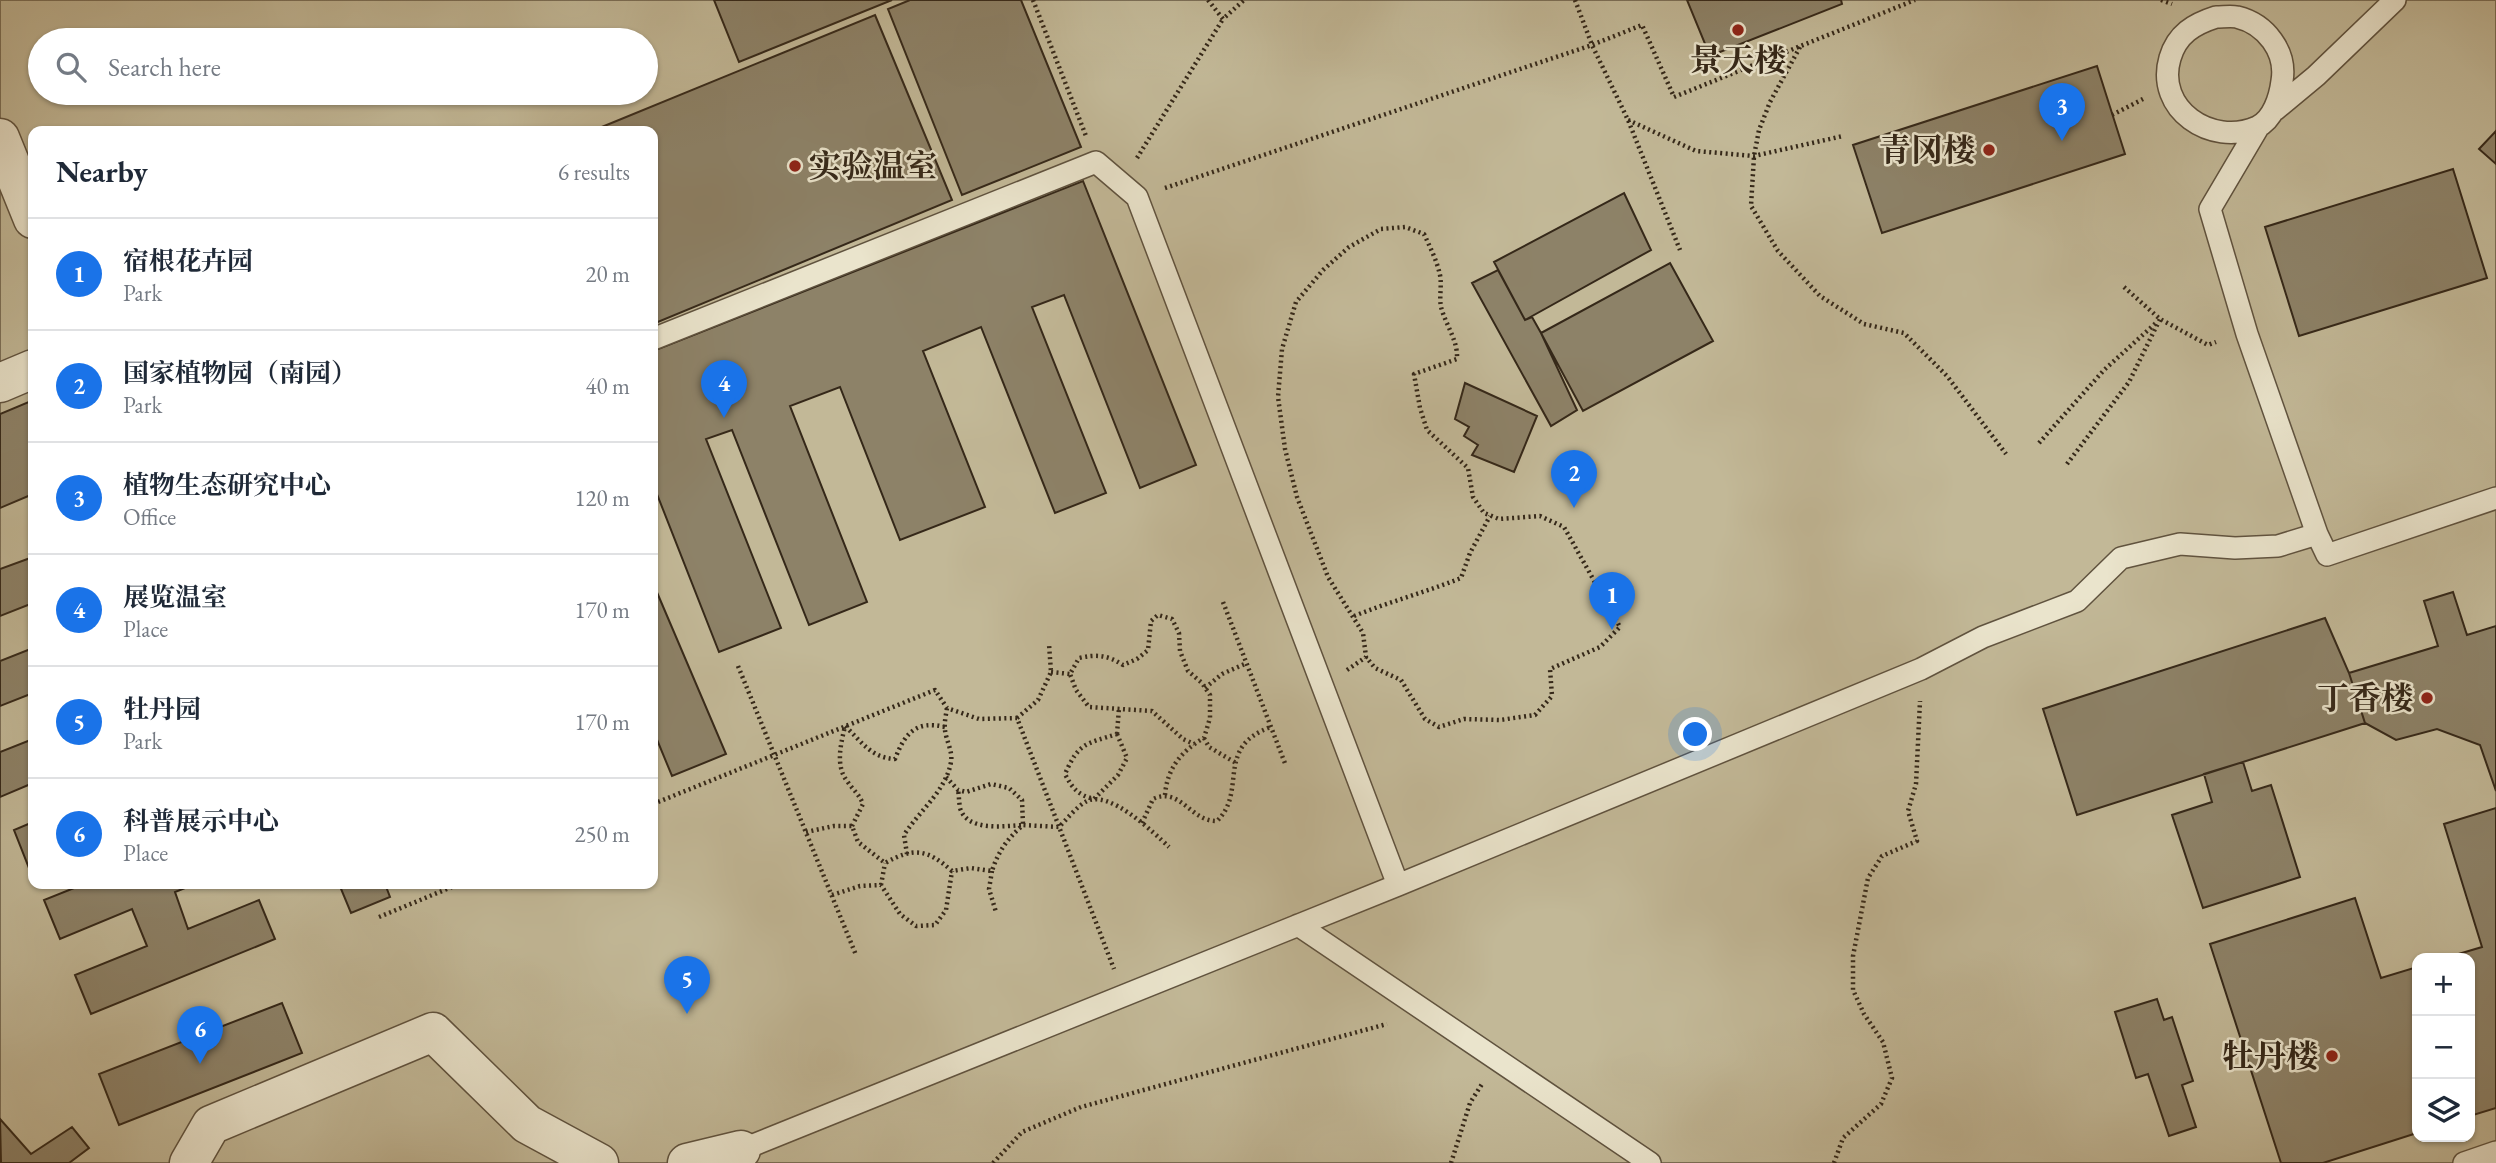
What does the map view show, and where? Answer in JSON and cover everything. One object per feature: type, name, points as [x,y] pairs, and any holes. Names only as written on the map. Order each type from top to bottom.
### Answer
[{"type":"street","points":[[0,138],[28,207]]},
{"type":"street","points":[[0,383],[28,371]]},
{"type":"street","points":[[189,1163],[211,1125],[433,1032],[527,1124],[599,1163]]},
{"type":"street","points":[[687,1163],[741,1150]]},
{"type":"lane","points":[[2395,0],[2316,76],[2266,119],[2220,132],[2202,128],[2187,117],[2175,103],[2168,86],[2168,67],[2173,49],[2183,34],[2198,22],[2216,17],[2236,17],[2254,23],[2270,36],[2280,53],[2284,73],[2281,92],[2266,119],[2210,209],[2247,334],[2317,534],[2327,555],[2496,498]]},
{"type":"lane","points":[[658,337],[1096,162],[1129,190],[1398,885]]},
{"type":"lane","points":[[741,1150],[1298,926],[1921,669],[1983,638],[2077,601],[2120,558],[2180,544],[2235,548],[2278,547],[2317,534]]},
{"type":"lane","points":[[1298,926],[1650,1163]]},
{"type":"lane","points":[[2464,1163],[2496,1152]]},
{"type":"path","points":[[1033,0],[1096,162]]},
{"type":"path","points":[[1208,0],[1223,19]]},
{"type":"path","points":[[1129,190],[1223,19],[1244,0]]},
{"type":"path","points":[[1575,0],[1592,45],[1628,120],[1680,250]]},
{"type":"path","points":[[1129,190],[1592,45],[1642,25],[1674,97],[1915,0]]},
{"type":"path","points":[[1800,47],[1770,102],[1759,130],[1754,156],[1751,206],[1778,251],[1819,296],[1864,324],[1904,333],[1947,376],[2006,454]]},
{"type":"path","points":[[1628,120],[1696,151],[1754,156],[1843,136]]},
{"type":"path","points":[[1405,227],[1424,234],[1432,251],[1440,275],[1440,304],[1457,346],[1457,359],[1414,374],[1427,430],[1468,468],[1473,497],[1484,513],[1499,519],[1540,516],[1564,527],[1620,627],[1600,647],[1550,669],[1552,696],[1535,715],[1500,720],[1464,719],[1439,727],[1425,719],[1401,680],[1375,668],[1366,657],[1363,633],[1354,616],[1328,577],[1297,497],[1285,449],[1278,397],[1282,349],[1296,302],[1323,271],[1349,247],[1381,229],[1405,227]]},
{"type":"path","points":[[2124,287],[2160,319],[2208,345],[2247,334]]},
{"type":"path","points":[[2039,443],[2104,370],[2160,319]]},
{"type":"path","points":[[2067,464],[2129,382],[2160,319]]},
{"type":"path","points":[[1354,616],[1395,599],[1461,578],[1470,553],[1490,516]]},
{"type":"path","points":[[1223,602],[1286,766]]},
{"type":"path","points":[[1070,674],[1079,659],[1095,655],[1112,657],[1123,665],[1137,659],[1148,650],[1151,621],[1158,615],[1172,619],[1180,634],[1180,651],[1188,671],[1210,695],[1210,718],[1204,738],[1176,761],[1167,779],[1165,795]]},
{"type":"path","points":[[658,802],[935,690],[947,708],[979,719],[1017,718],[1038,700],[1051,672],[1049,644]]},
{"type":"path","points":[[1321,681],[1353,668],[1366,657]]},
{"type":"path","points":[[1205,688],[1222,674],[1247,663]]},
{"type":"path","points":[[738,666],[856,955]]},
{"type":"path","points":[[1834,1163],[1843,1138],[1881,1104],[1892,1078],[1883,1042],[1864,1014],[1853,990],[1853,956],[1868,878],[1882,856],[1917,841],[1908,811],[1916,784],[1921,669]]},
{"type":"path","points":[[1051,672],[1070,674]]},
{"type":"path","points":[[1070,674],[1076,690],[1088,707],[1152,711],[1184,739],[1194,744]]},
{"type":"path","points":[[907,854],[904,835],[913,820],[932,800],[952,759],[944,727],[947,708]]},
{"type":"path","points":[[946,776],[958,790],[961,810],[969,820],[988,826],[1059,827],[1085,802],[1094,799],[1118,775],[1127,758],[1117,734],[1119,708]]},
{"type":"path","points":[[1017,718],[1125,996]]},
{"type":"path","points":[[845,726],[869,751],[883,759],[895,759],[904,740],[914,729],[930,724],[944,727]]},
{"type":"path","points":[[845,726],[840,765],[844,778],[860,795],[863,804],[852,826],[858,842],[884,863]]},
{"type":"path","points":[[1142,823],[1153,799],[1162,794],[1174,797],[1207,822],[1217,821],[1227,812],[1242,745],[1253,733],[1271,727]]},
{"type":"path","points":[[1117,734],[1087,744],[1074,753],[1065,774],[1072,788],[1083,796],[1106,801],[1131,813],[1169,848]]},
{"type":"path","points":[[1204,738],[1209,747],[1236,763]]},
{"type":"path","points":[[958,790],[966,792],[991,784],[1009,788],[1022,800],[1023,825]]},
{"type":"path","points":[[996,912],[989,889],[997,854],[1011,835],[1023,825]]},
{"type":"path","points":[[806,832],[834,826],[852,826]]},
{"type":"path","points":[[884,863],[899,855],[920,851],[937,858],[952,871],[971,868],[992,871]]},
{"type":"path","points":[[884,863],[881,886],[900,914],[916,926],[935,925],[946,910],[952,871]]},
{"type":"path","points":[[832,895],[860,886],[881,886]]},
{"type":"path","points":[[379,916],[446,889]]},
{"type":"path","points":[[993,1163],[1022,1132],[1082,1107],[1322,1040],[1428,1014]]},
{"type":"path","points":[[1451,1163],[1469,1102],[1498,1060]]},
{"type":"shaded area","points":[[0,0],[2496,0],[2496,1163],[0,1163]]},
{"type":"building","points":[[714,0],[892,0],[739,62]]},
{"type":"building","points":[[910,0],[1021,0],[1081,147],[962,195],[888,9]]},
{"type":"building","name":"景天楼","points":[[1687,0],[1841,0],[1842,4],[1710,56]]},
{"type":"building","name":"实验温室","points":[[875,15],[952,200],[658,322],[658,126],[604,126]]},
{"type":"building","name":"青冈楼","points":[[2097,66],[2125,154],[1882,233],[1853,145]]},
{"type":"building","points":[[2496,131],[2496,164],[2479,149]]},
{"type":"building","points":[[2453,169],[2487,278],[2299,336],[2265,227]]},
{"type":"building","points":[[1083,181],[1196,465],[1140,488],[1064,295],[1032,307],[1106,493],[1055,513],[981,327],[923,351],[985,507],[900,540],[840,387],[790,406],[867,602],[809,625],[732,430],[706,439],[781,628],[719,652],[658,497],[658,349]]},
{"type":"building","points":[[1624,193],[1651,250],[1525,320],[1494,262]]},
{"type":"building","points":[[1670,263],[1713,341],[1583,411],[1541,333]]},
{"type":"building","points":[[1498,270],[1525,320],[1532,317],[1577,410],[1551,426],[1472,283]]},
{"type":"building","points":[[1465,383],[1537,416],[1514,472],[1472,455],[1478,445],[1464,436],[1469,427],[1455,419]]},
{"type":"building","points":[[28,402],[28,496],[0,508],[0,414]]},
{"type":"building","points":[[28,559],[28,605],[0,616],[0,569]]},
{"type":"building","name":"丁香楼","points":[[2453,592],[2467,635],[2496,626],[2496,791],[2480,745],[2437,729],[2396,740],[2365,723],[2349,673],[2438,646],[2424,601]]},
{"type":"building","points":[[658,595],[726,754],[672,776],[658,742]]},
{"type":"building","points":[[2325,618],[2349,673],[2365,723],[2077,815],[2043,709]]},
{"type":"building","points":[[28,650],[28,695],[0,706],[0,661]]},
{"type":"building","points":[[28,741],[28,785],[0,797],[0,752]]},
{"type":"building","points":[[2243,762],[2252,791],[2271,785],[2300,877],[2203,908],[2172,815],[2212,802],[2204,774]]},
{"type":"building","points":[[2496,808],[2496,1108],[2475,1114],[2475,953],[2462,953],[2482,947],[2444,824]]},
{"type":"building","points":[[28,824],[28,865],[14,830]]},
{"type":"building","points":[[72,889],[182,889],[175,892],[188,929],[259,900],[275,939],[91,1014],[75,975],[147,946],[132,909],[60,939],[44,900]]},
{"type":"building","points":[[341,889],[387,889],[390,897],[351,913]]},
{"type":"building","name":"牡丹楼","points":[[2355,898],[2381,978],[2412,969],[2412,1135],[2323,1163],[2281,1163],[2210,944]]},
{"type":"building","points":[[2157,999],[2164,1020],[2172,1017],[2193,1081],[2182,1085],[2196,1127],[2169,1136],[2148,1074],[2136,1078],[2115,1012]]},
{"type":"building","points":[[282,1003],[302,1053],[119,1125],[99,1074]]},
{"type":"building","points":[[0,1119],[31,1154],[72,1127],[89,1148],[69,1163],[1,1163]]},
{"type":"place","name":"景天楼","points":[[1738,30]]},
{"type":"place","name":"植物生态研究中心","points":[[2062,141]]},
{"type":"place","name":"青冈楼","points":[[1989,150]]},
{"type":"place","name":"实验温室","points":[[795,166]]},
{"type":"place","name":"展览温室","points":[[724,418]]},
{"type":"place","name":"国家植物园（南园）","points":[[1574,508]]},
{"type":"place","name":"宿根花卉园","points":[[1612,630]]},
{"type":"place","name":"丁香楼","points":[[2427,698]]},
{"type":"place","name":"牡丹园","points":[[687,1014]]},
{"type":"place","name":"牡丹楼","points":[[2332,1056]]},
{"type":"place","name":"科普展示中心","points":[[200,1064]]}]
